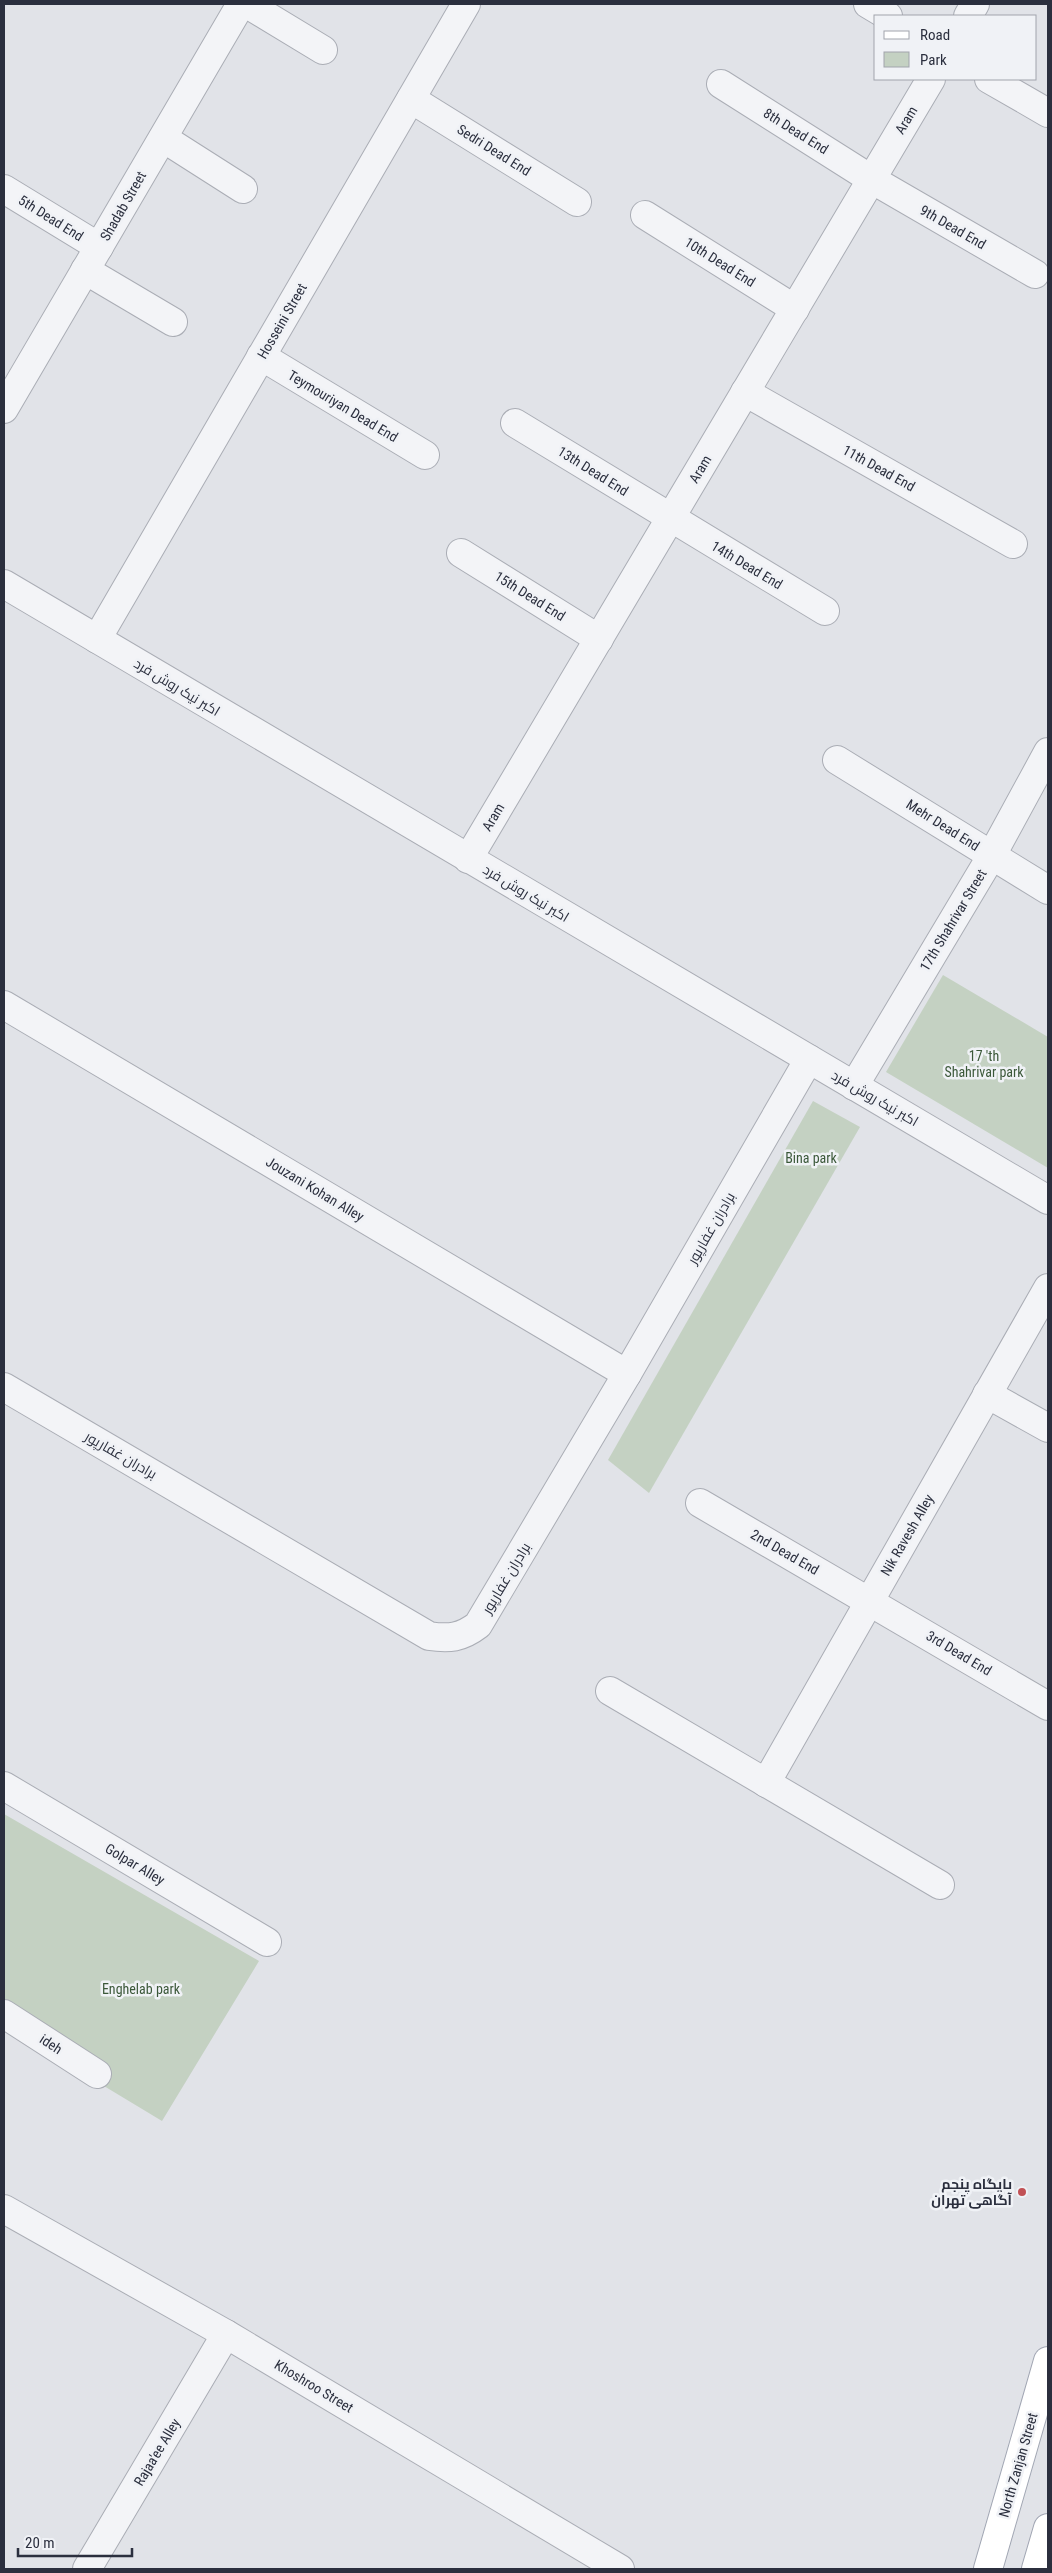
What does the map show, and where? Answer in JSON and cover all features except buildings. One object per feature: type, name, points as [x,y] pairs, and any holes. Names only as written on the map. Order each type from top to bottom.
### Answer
[{"type":"main road","name":"North Zanjan Street","points":[[988,2569],[1048,2361]]},
{"type":"main road","points":[[1036,2569],[1048,2528]]},
{"type":"street","name":"Shadab Street","points":[[4,409],[241,4]]},
{"type":"street","points":[[247,4],[324,50]]},
{"type":"street","name":"Hosseini Street","points":[[97,639],[466,4]]},
{"type":"street","points":[[868,4],[886,15]]},
{"type":"street","points":[[969,15],[975,4]]},
{"type":"street","name":"Aram","points":[[468,859],[930,80]]},
{"type":"street","points":[[992,80],[1048,113]]},
{"type":"street","name":"8th Dead End","points":[[721,84],[872,179]]},
{"type":"street","name":"Sedri Dead End","points":[[411,98],[577,202]]},
{"type":"street","points":[[162,138],[243,189]]},
{"type":"street","name":"9th Dead End","points":[[872,179],[1035,274]]},
{"type":"street","name":"5th Dead End","points":[[4,189],[99,247]]},
{"type":"street","name":"10th Dead End","points":[[645,215],[795,309]]},
{"type":"street","points":[[85,270],[173,322]]},
{"type":"street","name":"Teymouriyan Dead End","points":[[261,356],[424,455]]},
{"type":"street","name":"11th Dead End","points":[[745,392],[1014,544]]},
{"type":"street","name":"13th Dead End","points":[[515,423],[670,518]]},
{"type":"street","name":"14th Dead End","points":[[670,518],[825,611]]},
{"type":"street","name":"15th Dead End","points":[[461,553],[599,639]]},
{"type":"street","name":"اکبر نیک روش فرد","points":[[4,584],[1048,1200]]},
{"type":"street","name":"17th Shahrivar Street","points":[[854,1086],[992,855],[1048,752]]},
{"type":"street","name":"Mehr Dead End","points":[[837,760],[1048,890]]},
{"type":"street","name":"Jouzani Kohan Alley","points":[[4,1005],[627,1374]]},
{"type":"street","name":"برادران غفارپور","points":[[4,1387],[429,1636],[449,1639],[466,1634],[478,1625],[627,1374],[809,1059]]},
{"type":"street","name":"Nik Ravesh Alley","points":[[766,1783],[1048,1288]]},
{"type":"street","points":[[988,1394],[1048,1428]]},
{"type":"street","name":"2nd Dead End","points":[[700,1503],[869,1600]]},
{"type":"street","name":"3rd Dead End","points":[[869,1600],[1048,1706]]},
{"type":"street","points":[[610,1691],[940,1886]]},
{"type":"street","name":"Golpar Alley","points":[[4,1786],[267,1942]]},
{"type":"street","name":"ideh","points":[[4,2014],[97,2074]]},
{"type":"street","name":"Khoshroo Street","points":[[4,2209],[226,2334],[620,2569]]},
{"type":"street","name":"Rajaa'ee Alley","points":[[87,2569],[226,2334]]},
{"type":"green space","name":"17 'th Shahrivar park","points":[[943,975],[1048,1037],[1048,1168],[886,1072]]},
{"type":"green space","name":"Bina park","points":[[813,1101],[860,1127],[649,1493],[608,1460]]},
{"type":"green space","name":"Enghelab park","points":[[4,1814],[259,1961],[162,2121],[99,2083],[108,2066],[4,2001]]},
{"type":"place","name":"پایگاه پنجم آگاهی تهران","points":[[1022,2192]]}]
